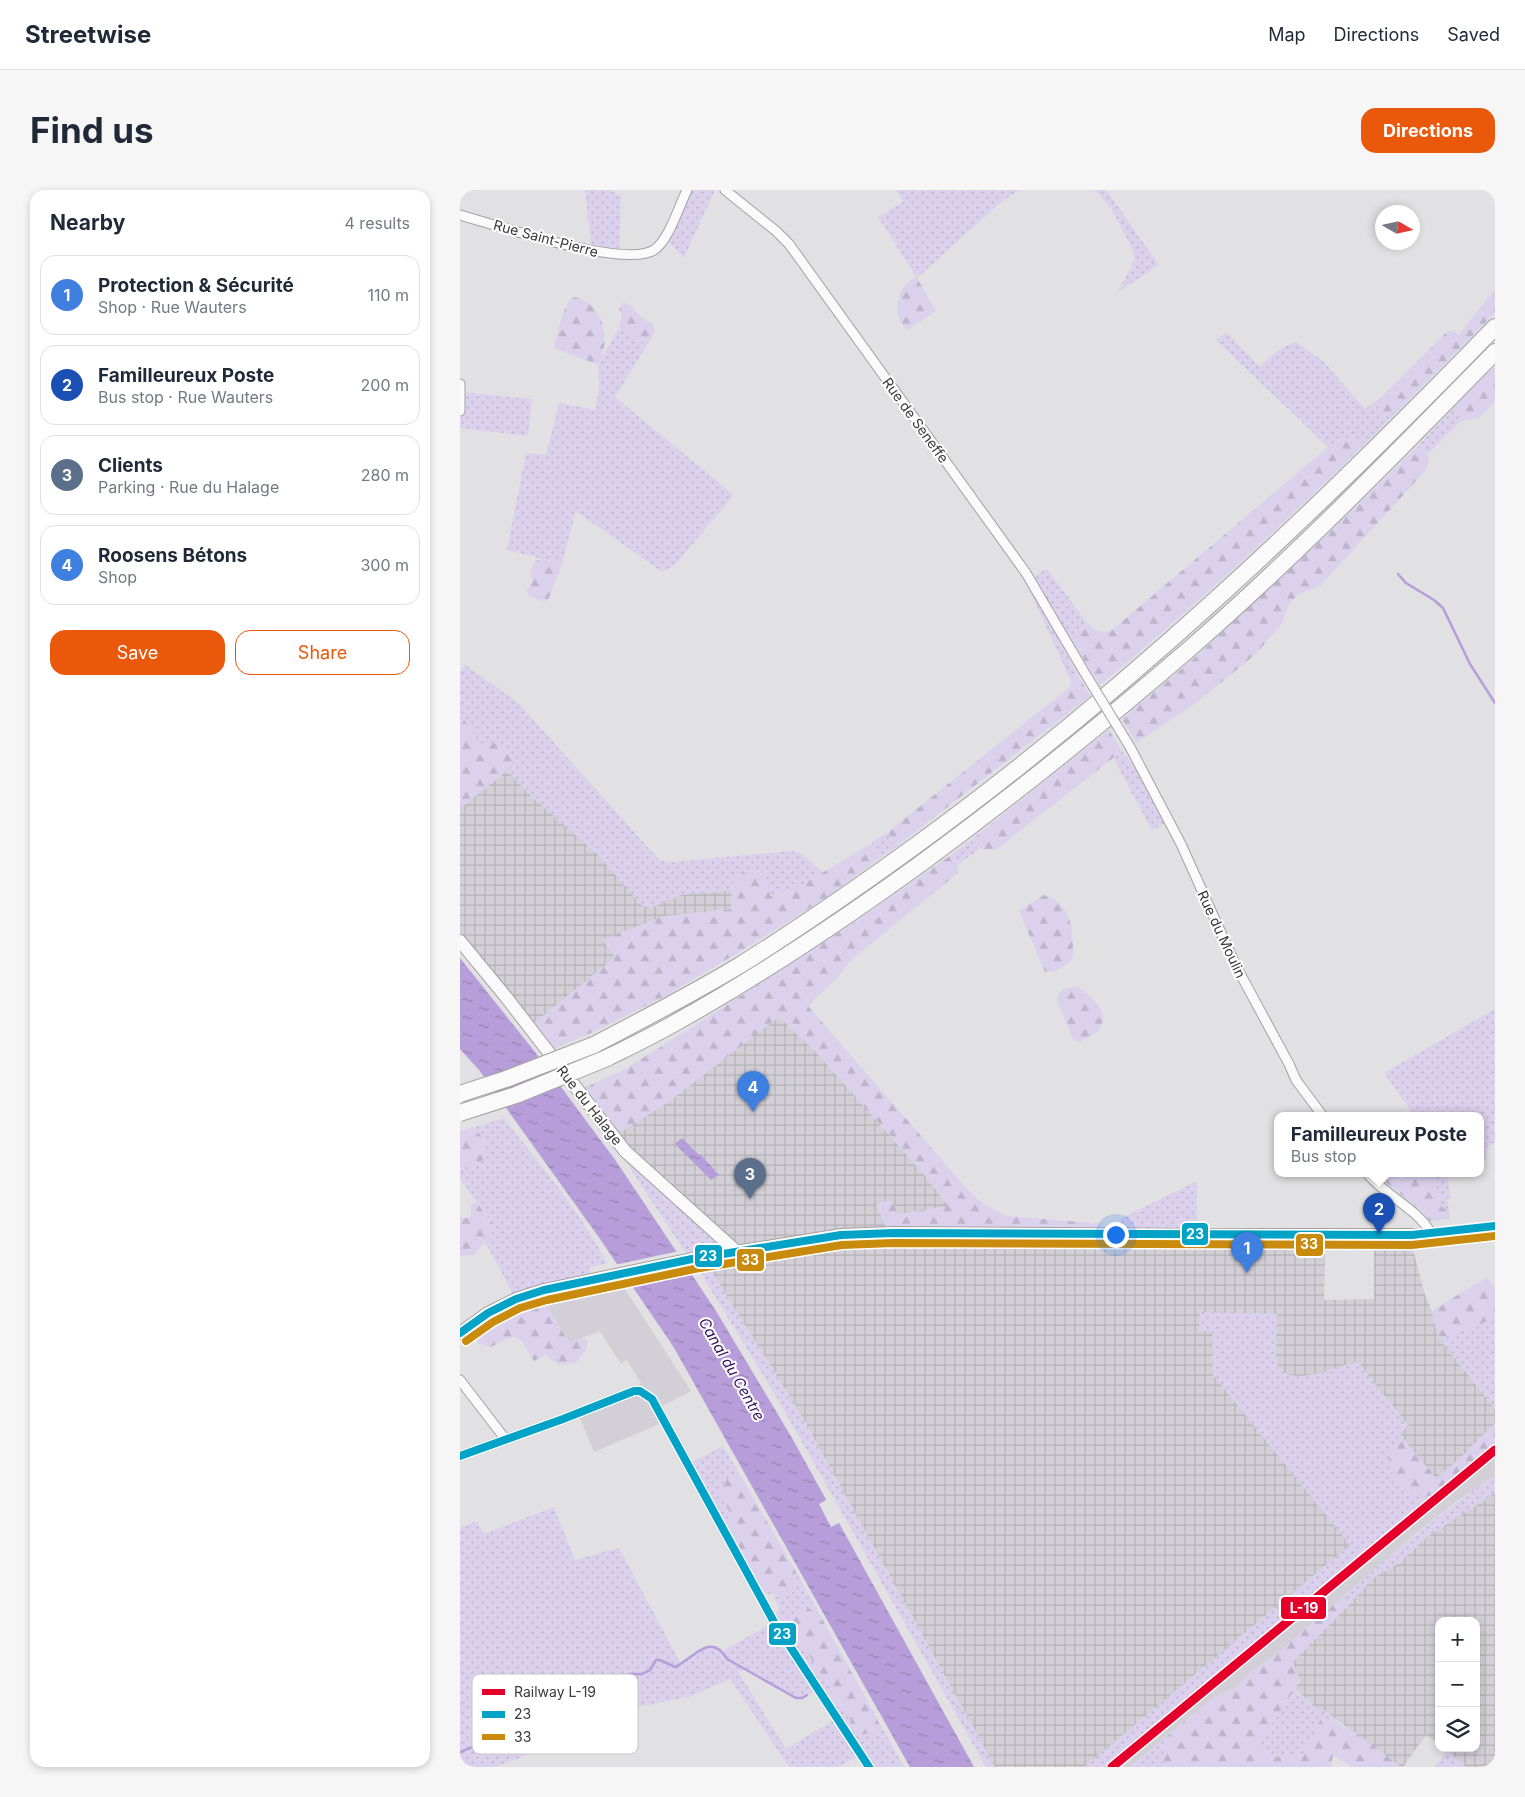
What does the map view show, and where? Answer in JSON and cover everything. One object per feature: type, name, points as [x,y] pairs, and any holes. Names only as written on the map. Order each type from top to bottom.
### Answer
[{"type":"highway","points":[[460,1094],[506,1079],[594,1045],[663,1009],[729,971],[802,925],[895,860],[1018,768],[1176,637],[1262,558],[1351,472],[1495,327]]},
{"type":"highway","points":[[460,1113],[516,1095],[607,1058],[673,1024],[748,981],[892,884],[1029,782],[1188,649],[1273,572],[1400,449],[1495,352]]},
{"type":"street","name":"Rue Saint-Pierre","points":[[460,215],[592,252],[619,255],[636,254],[653,250],[662,243],[687,190]]},
{"type":"street","name":"Rue de Seneffe","points":[[725,190],[776,231],[789,244],[1026,574],[1130,747]]},
{"type":"street","points":[[460,384],[460,411]]},
{"type":"street","name":"Rue du Moulin","points":[[1130,747],[1181,844],[1236,966],[1296,1080],[1320,1112]]},
{"type":"street","name":"Rue du Halage","points":[[460,941],[626,1151],[737,1252]]},
{"type":"street","points":[[1371,1177],[1379,1186],[1419,1217],[1431,1233]]},
{"type":"street","points":[[460,1332],[488,1313],[516,1299],[544,1290],[692,1259],[824,1236],[876,1233],[1412,1235]]},
{"type":"street","points":[[460,1380],[506,1440]]},
{"type":"street","points":[[460,1456],[634,1391],[640,1392],[652,1399],[774,1622],[870,1767]]},
{"type":"shaded area","points":[[465,665],[518,703],[659,860],[705,893],[732,890],[731,909],[716,910],[669,994],[593,1032],[552,1049],[460,941],[460,673]]},
{"type":"shaded area","points":[[779,1017],[816,1052],[927,1178],[963,1225],[1202,1235],[1202,1243],[1325,1242],[1324,1300],[1374,1299],[1374,1240],[1409,1242],[1414,1253],[1425,1295],[1432,1311],[1438,1338],[1443,1338],[1442,1342],[1495,1409],[1495,1443],[1103,1767],[995,1767],[800,1413],[713,1274],[692,1259],[584,1088],[622,1071],[683,1033]]},
{"type":"shaded area","points":[[619,1280],[691,1391],[657,1409],[664,1422],[594,1452],[578,1413],[634,1391],[641,1383],[627,1360],[621,1364],[600,1331],[569,1343],[550,1310],[546,1297]]},
{"type":"shaded area","points":[[1495,1443],[1495,1475],[1457,1501],[1420,1530],[1278,1653],[1252,1671],[1235,1688],[1213,1698],[1130,1767],[1104,1767],[1429,1496]]},
{"type":"shaded area","points":[[1495,1493],[1495,1767],[1466,1767],[1449,1752],[1480,1752],[1480,1617],[1435,1617],[1435,1741],[1426,1735],[1403,1767],[1325,1711],[1312,1705],[1295,1688],[1300,1681],[1293,1662],[1373,1578],[1399,1563],[1427,1537]]},
{"type":"green space","points":[[585,190],[609,190],[621,196],[619,255],[592,251]]},
{"type":"green space","points":[[687,190],[715,190],[684,258],[665,238]]},
{"type":"green space","points":[[896,190],[1019,190],[999,204],[917,278],[878,217],[903,202]]},
{"type":"green space","points":[[1095,190],[1105,190],[1109,194],[1159,265],[1118,292],[1134,261],[1133,250],[1111,208]]},
{"type":"green space","points":[[914,278],[917,278],[936,311],[907,330],[899,318],[898,302],[903,288]]},
{"type":"green space","points":[[1495,289],[1495,313],[1396,413],[1382,413],[1378,408],[1378,400],[1448,331],[1459,335]]},
{"type":"green space","points":[[574,297],[584,300],[592,306],[602,324],[604,345],[598,365],[554,348],[563,313]]},
{"type":"green space","points":[[623,303],[629,305],[642,318],[653,324],[655,332],[647,345],[619,328],[622,314],[619,309]]},
{"type":"green space","points":[[619,328],[647,345],[615,397],[734,495],[674,566],[662,572],[576,511],[562,564],[507,550],[526,453],[546,455],[559,403],[596,410],[599,386],[598,365]]},
{"type":"green space","points":[[1226,332],[1260,367],[1276,352],[1296,342],[1323,361],[1365,409],[1378,400],[1378,408],[1382,413],[1396,413],[1365,444],[1352,436],[1328,447],[1216,340]]},
{"type":"green space","points":[[1495,366],[1495,402],[1479,418],[1461,421],[1456,405]]},
{"type":"green space","points":[[461,392],[532,399],[528,436],[460,428]]},
{"type":"green space","points":[[1456,405],[1461,421],[1428,454],[1417,447]]},
{"type":"green space","points":[[1352,436],[1365,444],[1235,567],[1100,685],[1069,637],[1087,623],[1099,631],[1112,630],[1328,447]]},
{"type":"green space","points":[[1417,447],[1428,456],[1426,470],[1321,585],[1297,595],[1288,606],[1282,623],[1257,653],[1196,703],[1136,743],[1122,719],[1199,654],[1336,526]]},
{"type":"green space","points":[[543,559],[562,564],[548,600],[542,601],[529,595],[527,591],[533,581],[531,576],[532,566],[535,561]]},
{"type":"green space","points":[[1043,570],[1048,570],[1087,623],[1069,637],[1033,578]]},
{"type":"green space","points":[[1028,583],[1078,675],[1071,681],[1027,585]]},
{"type":"green space","points":[[465,665],[518,703],[659,860],[671,862],[793,851],[802,854],[823,872],[798,887],[769,896],[733,882],[732,890],[681,895],[649,909],[640,904],[599,856],[532,797],[507,771],[512,766],[495,743],[481,743],[460,715],[460,673]]},
{"type":"green space","points":[[1078,675],[1090,696],[901,843],[893,843],[889,838],[889,831],[1070,687],[1071,681]]},
{"type":"green space","points":[[460,715],[481,743],[497,744],[506,747],[513,754],[515,760],[507,771],[460,809]]},
{"type":"green space","points":[[1109,730],[1122,751],[997,849],[982,849],[971,840]]},
{"type":"green space","points":[[1122,751],[1156,795],[1170,820],[1152,831],[1113,757]]},
{"type":"green space","points":[[889,831],[889,838],[893,843],[901,844],[880,858],[879,851],[869,845]]},
{"type":"green space","points":[[971,840],[979,849],[958,865],[951,855]]},
{"type":"green space","points":[[869,845],[879,851],[880,858],[833,893],[669,994],[593,1032],[548,1051],[529,1027],[615,957],[601,940],[664,916],[731,909],[735,876],[748,871],[761,871],[766,875],[770,896],[798,887]]},
{"type":"green space","points":[[951,855],[958,865],[958,873],[850,961],[839,976],[808,1006],[968,1190],[982,1203],[1007,1216],[1101,1224],[1104,1235],[886,1228],[876,1204],[890,1200],[896,1214],[948,1206],[927,1178],[816,1052],[779,1017],[666,1104],[613,1137],[578,1091],[622,1071],[683,1033],[858,920]]},
{"type":"green space","points":[[1044,895],[1061,905],[1070,920],[1072,929],[1073,958],[1057,970],[1049,972],[1045,972],[1019,911]]},
{"type":"green space","points":[[1077,986],[1098,1004],[1103,1016],[1103,1023],[1099,1030],[1079,1042],[1074,1041],[1057,1000],[1059,993],[1065,989]]},
{"type":"green space","points":[[1495,1009],[1495,1142],[1487,1147],[1486,1159],[1484,1160],[1484,1112],[1412,1112],[1384,1073]]},
{"type":"green space","points":[[504,1118],[585,1225],[607,1263],[589,1268],[593,1279],[516,1299],[485,1242],[495,1228],[460,1178],[460,1169],[471,1168],[486,1143],[475,1127]]},
{"type":"green space","points":[[475,1127],[486,1143],[485,1159],[471,1168],[460,1169],[460,1131]]},
{"type":"green space","points":[[625,1151],[737,1252],[693,1260],[713,1274],[800,1413],[995,1767],[986,1767],[777,1398],[692,1259],[683,1249],[630,1168]]},
{"type":"green space","points":[[1379,1177],[1399,1177],[1401,1179],[1403,1177],[1433,1177],[1441,1204],[1443,1208],[1449,1210],[1450,1219],[1430,1221],[1422,1211]]},
{"type":"green space","points":[[1433,1177],[1447,1177],[1451,1198],[1447,1199],[1449,1210],[1443,1208]]},
{"type":"green space","points":[[1197,1181],[1197,1235],[1110,1235],[1122,1218]]},
{"type":"green space","points":[[473,1203],[477,1203],[495,1228],[474,1255],[460,1256],[460,1218],[469,1218]]},
{"type":"green space","points":[[1487,1277],[1495,1288],[1495,1318],[1448,1337],[1438,1338],[1432,1311]]},
{"type":"green space","points":[[546,1297],[550,1310],[569,1343],[581,1338],[588,1341],[585,1351],[576,1363],[559,1365],[545,1355],[534,1361],[522,1341],[515,1337],[508,1338],[491,1347],[479,1344],[475,1336],[476,1329],[526,1298]]},
{"type":"green space","points":[[1200,1312],[1277,1314],[1276,1354],[1278,1368],[1282,1368],[1283,1372],[1291,1375],[1300,1376],[1320,1373],[1357,1361],[1409,1426],[1400,1433],[1407,1443],[1397,1444],[1403,1489],[1423,1497],[1429,1496],[1327,1583],[1103,1767],[1084,1767],[1350,1545],[1213,1375],[1212,1331],[1199,1331]]},
{"type":"green space","points":[[1495,1318],[1495,1409],[1442,1342],[1443,1338]]},
{"type":"green space","points":[[1495,1423],[1495,1443],[1429,1496],[1408,1492],[1395,1479],[1390,1466],[1389,1454],[1395,1445],[1407,1443],[1436,1478],[1458,1460]]},
{"type":"green space","points":[[723,1446],[742,1478],[735,1476],[727,1525],[763,1592],[757,1591],[688,1464]]},
{"type":"green space","points":[[1495,1475],[1495,1493],[1427,1537],[1399,1563],[1373,1578],[1348,1606],[1347,1600],[1341,1598],[1397,1550]]},
{"type":"green space","points":[[735,1476],[742,1478],[796,1572],[794,1590],[790,1595],[782,1597],[763,1592],[727,1524],[729,1507],[723,1501],[721,1490],[726,1479]]},
{"type":"green space","points":[[554,1507],[575,1560],[619,1548],[681,1664],[696,1653],[707,1648],[712,1647],[723,1651],[774,1622],[779,1607],[773,1596],[786,1596],[792,1592],[796,1572],[904,1767],[869,1767],[861,1755],[838,1767],[789,1767],[730,1679],[688,1697],[638,1707],[638,1674],[472,1674],[472,1754],[529,1754],[496,1767],[460,1767],[460,1528],[477,1521],[483,1534]],"holes":[[[744,1669],[796,1698],[802,1698],[818,1689],[837,1718],[786,1749],[739,1673]]]},
{"type":"green space","points":[[1341,1598],[1347,1599],[1348,1606],[1293,1662],[1300,1681],[1256,1747],[1275,1756],[1283,1757],[1290,1755],[1302,1757],[1309,1740],[1315,1736],[1317,1724],[1322,1719],[1352,1731],[1401,1767],[1352,1767],[1333,1755],[1331,1767],[1163,1767],[1164,1739],[1213,1698],[1235,1688],[1252,1671],[1278,1653]]},
{"type":"green space","points":[[806,1607],[820,1615],[880,1725],[877,1733],[863,1734],[851,1726],[850,1716],[833,1697],[829,1680],[818,1670],[806,1647],[790,1638],[785,1632],[783,1623],[787,1618],[794,1617],[798,1609]]},
{"type":"green space","points":[[1295,1688],[1312,1705],[1325,1711],[1343,1725],[1332,1720],[1317,1724],[1315,1737],[1302,1757],[1290,1755],[1283,1757],[1275,1756],[1256,1747]]},
{"type":"green space","points":[[1164,1739],[1163,1767],[1130,1767]]},
{"type":"green space","points":[[1446,1752],[1448,1752],[1466,1767],[1435,1767]]},
{"type":"water","name":"Canal du Centre","points":[[460,958],[535,1052],[616,1161],[716,1311],[792,1438],[974,1767],[910,1767],[673,1346],[600,1239],[479,1070],[460,1049]]},
{"type":"water","points":[[682,1138],[719,1175],[711,1180],[675,1144]]},
{"type":"pier","points":[[679,1251],[688,1267],[625,1279],[614,1265]]},
{"type":"pier","points":[[828,1499],[841,1522],[831,1527],[819,1504]]},
{"type":"waterway","points":[[1398,574],[1406,583],[1434,600],[1443,608],[1470,664],[1495,703]]},
{"type":"waterway","points":[[638,1674],[650,1670],[656,1660],[675,1667],[702,1649],[715,1647],[727,1659],[796,1698],[802,1698],[807,1695]]},
{"type":"waterway","points":[[629,1674],[638,1674]]},
{"type":"waterway","points":[[460,1752],[472,1747]]},
{"type":"rail line","name":"L-19","points":[[1112,1767],[1495,1450]]},
{"type":"transit line","name":"23","points":[[460,1333],[488,1313],[516,1299],[544,1290],[692,1259],[841,1235],[893,1233],[1412,1235],[1495,1226]]},
{"type":"transit line","name":"33","points":[[466,1341],[493,1322],[520,1308],[547,1300],[694,1269],[842,1245],[893,1243],[1412,1245],[1495,1236]]},
{"type":"transit line","name":"23","points":[[460,1456],[634,1391],[640,1391],[652,1399],[774,1622],[869,1767]]},
{"type":"place","name":"Roosens Bétons","points":[[753,1112]]},
{"type":"place","name":"Clients","points":[[750,1199]]},
{"type":"place","name":"Familleureux Poste","points":[[1379,1234]]},
{"type":"place","name":"Protection & Sécurité","points":[[1247,1273]]}]
